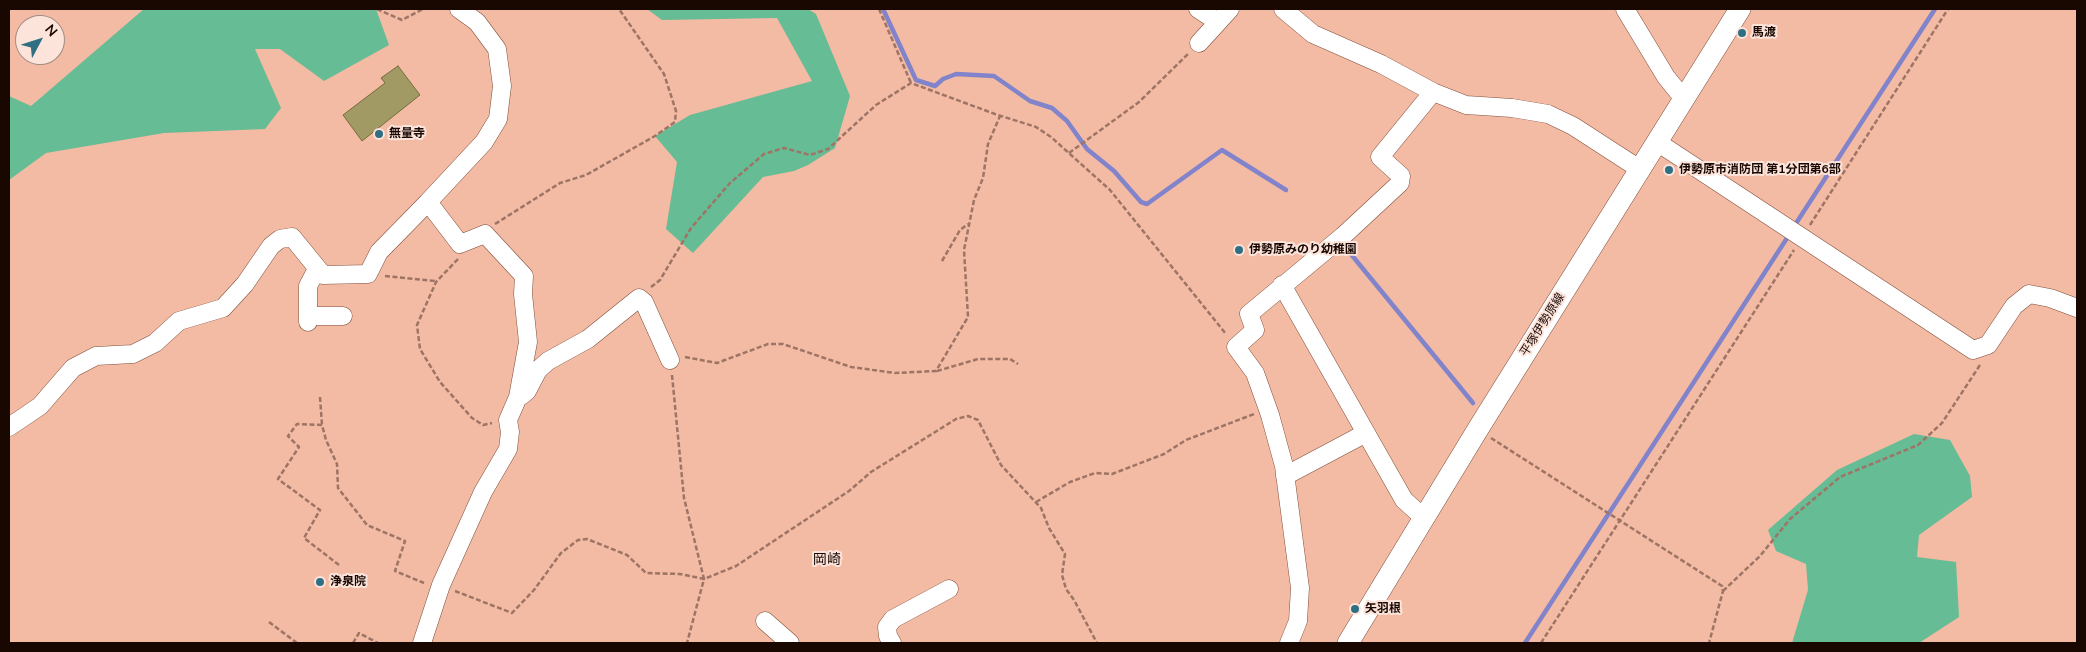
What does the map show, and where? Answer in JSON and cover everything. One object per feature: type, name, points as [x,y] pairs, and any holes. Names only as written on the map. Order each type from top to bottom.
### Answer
[{"type":"main road","name":"平塚伊勢原線","points":[[1348,643],[1478,429],[1740,9]]},
{"type":"street","points":[[9,427],[40,406],[73,368],[96,356],[133,354],[155,343],[179,321],[224,308],[245,284],[271,246],[280,239],[292,237],[323,275],[368,274],[379,252],[484,142],[498,119],[502,86],[497,49],[477,22],[459,9]]},
{"type":"street","points":[[1198,9],[1218,22]]},
{"type":"street","points":[[1199,43],[1230,9]]},
{"type":"street","points":[[1282,9],[1313,34],[1381,64],[1433,92],[1466,105],[1512,108],[1548,114],[1574,126],[1640,170]]},
{"type":"street","points":[[1625,9],[1666,77],[1684,99]]},
{"type":"street","points":[[1289,643],[1298,621],[1300,588],[1285,476],[1268,408],[1255,373],[1236,347],[1255,330],[1249,314],[1343,236],[1400,183],[1401,176],[1380,157],[1433,92]]},
{"type":"street","points":[[1657,142],[1973,350],[1988,345],[2014,306],[2029,294],[2050,298],[2077,308]]},
{"type":"street","points":[[422,643],[441,587],[483,492],[508,449],[510,432],[508,420],[518,397],[528,342],[523,294],[524,276],[485,234],[460,244],[428,202]]},
{"type":"street","points":[[317,269],[308,286],[308,319],[344,316]]},
{"type":"street","points":[[1282,285],[1404,500],[1424,518]]},
{"type":"street","points":[[518,397],[527,391],[538,370],[548,361],[588,339],[639,298],[644,302],[670,360]]},
{"type":"street","points":[[1285,476],[1366,433]]},
{"type":"street","points":[[892,643],[888,636],[887,627],[893,619],[948,589]]},
{"type":"street","points":[[765,621],[790,643]]},
{"type":"path","points":[[376,9],[402,20],[423,9]]},
{"type":"path","points":[[485,234],[497,223],[560,183],[586,175],[655,136],[674,122],[676,112],[664,74],[619,9]]},
{"type":"path","points":[[879,9],[911,83],[1000,116],[1036,127],[1070,153],[1110,190],[1236,347]]},
{"type":"path","points":[[1541,643],[1618,520],[1948,9]]},
{"type":"path","points":[[1070,153],[1140,102],[1199,43]]},
{"type":"path","points":[[639,298],[660,280],[691,228],[730,183],[764,154],[784,148],[810,155],[828,149],[876,105],[911,83]]},
{"type":"path","points":[[936,371],[968,317],[964,250],[974,200],[983,178],[988,144],[1000,116]]},
{"type":"path","points":[[942,261],[960,230],[969,224]]},
{"type":"path","points":[[467,242],[467,250],[437,281],[417,325],[420,349],[440,382],[472,418],[483,425],[508,420]]},
{"type":"path","points":[[368,274],[437,281]]},
{"type":"path","points":[[687,643],[704,579],[684,498],[670,360],[681,357],[717,363],[768,344],[783,344],[851,367],[895,373],[936,371],[978,359],[1010,358],[1018,364]]},
{"type":"path","points":[[1708,643],[1723,591],[1760,556],[1790,519],[1840,477],[1918,445],[1942,424],[1983,360],[1981,347]]},
{"type":"path","points":[[320,398],[322,425],[326,440],[337,464],[338,488],[367,525],[406,541],[395,571],[512,613],[534,590],[561,553],[578,540],[587,538],[627,555],[646,573],[680,574],[704,579],[744,561],[848,491],[872,472],[956,419],[968,416],[978,420],[1001,465],[1041,508],[1065,554],[1062,575],[1066,589],[1097,643]]},
{"type":"path","points":[[1036,502],[1070,482],[1095,473],[1112,474],[1164,454],[1186,440],[1268,408]]},
{"type":"path","points":[[322,425],[297,424],[288,436],[300,447],[278,479],[320,510],[304,538],[340,565]]},
{"type":"path","points":[[1478,429],[1722,586],[1723,591]]},
{"type":"path","points":[[269,622],[297,643]]},
{"type":"path","points":[[353,643],[359,634],[378,643]]},
{"type":"green space","points":[[144,9],[376,9],[389,45],[324,81],[280,49],[255,49],[281,108],[265,129],[164,133],[46,153],[9,180],[9,96],[31,106]]},
{"type":"green space","points":[[647,9],[808,9],[816,14],[850,96],[835,148],[808,165],[794,171],[763,177],[693,253],[666,229],[677,162],[655,136],[690,115],[812,81],[777,18],[662,20]]},
{"type":"green space","points":[[1914,434],[1950,440],[1970,476],[1972,497],[1919,535],[1917,557],[1956,562],[1959,617],[1919,643],[1792,643],[1808,590],[1806,564],[1776,551],[1768,530],[1837,470]]},
{"type":"building","points":[[398,66],[420,95],[362,141],[343,115],[385,83],[381,78]]},
{"type":"waterway","points":[[883,9],[916,80],[935,86],[943,79],[956,74],[994,76],[1030,101],[1052,108],[1067,121],[1087,149],[1114,171],[1141,202],[1147,204],[1222,150],[1286,190]]},
{"type":"waterway","points":[[1793,228],[1935,9]]},
{"type":"waterway","points":[[1525,643],[1789,235]]},
{"type":"waterway","points":[[1341,242],[1473,403]]},
{"type":"place","name":"馬渡","points":[[1742,33]]},
{"type":"place","name":"無量寺","points":[[379,134]]},
{"type":"place","name":"伊勢原市消防団 第1分団第6部","points":[[1669,170]]},
{"type":"place","name":"伊勢原みのり幼稚園","points":[[1239,250]]},
{"type":"place","name":"浄泉院","points":[[320,582]]},
{"type":"place","name":"矢羽根","points":[[1355,609]]},
{"type":"district","name":"岡崎","points":[[827,561]]}]
